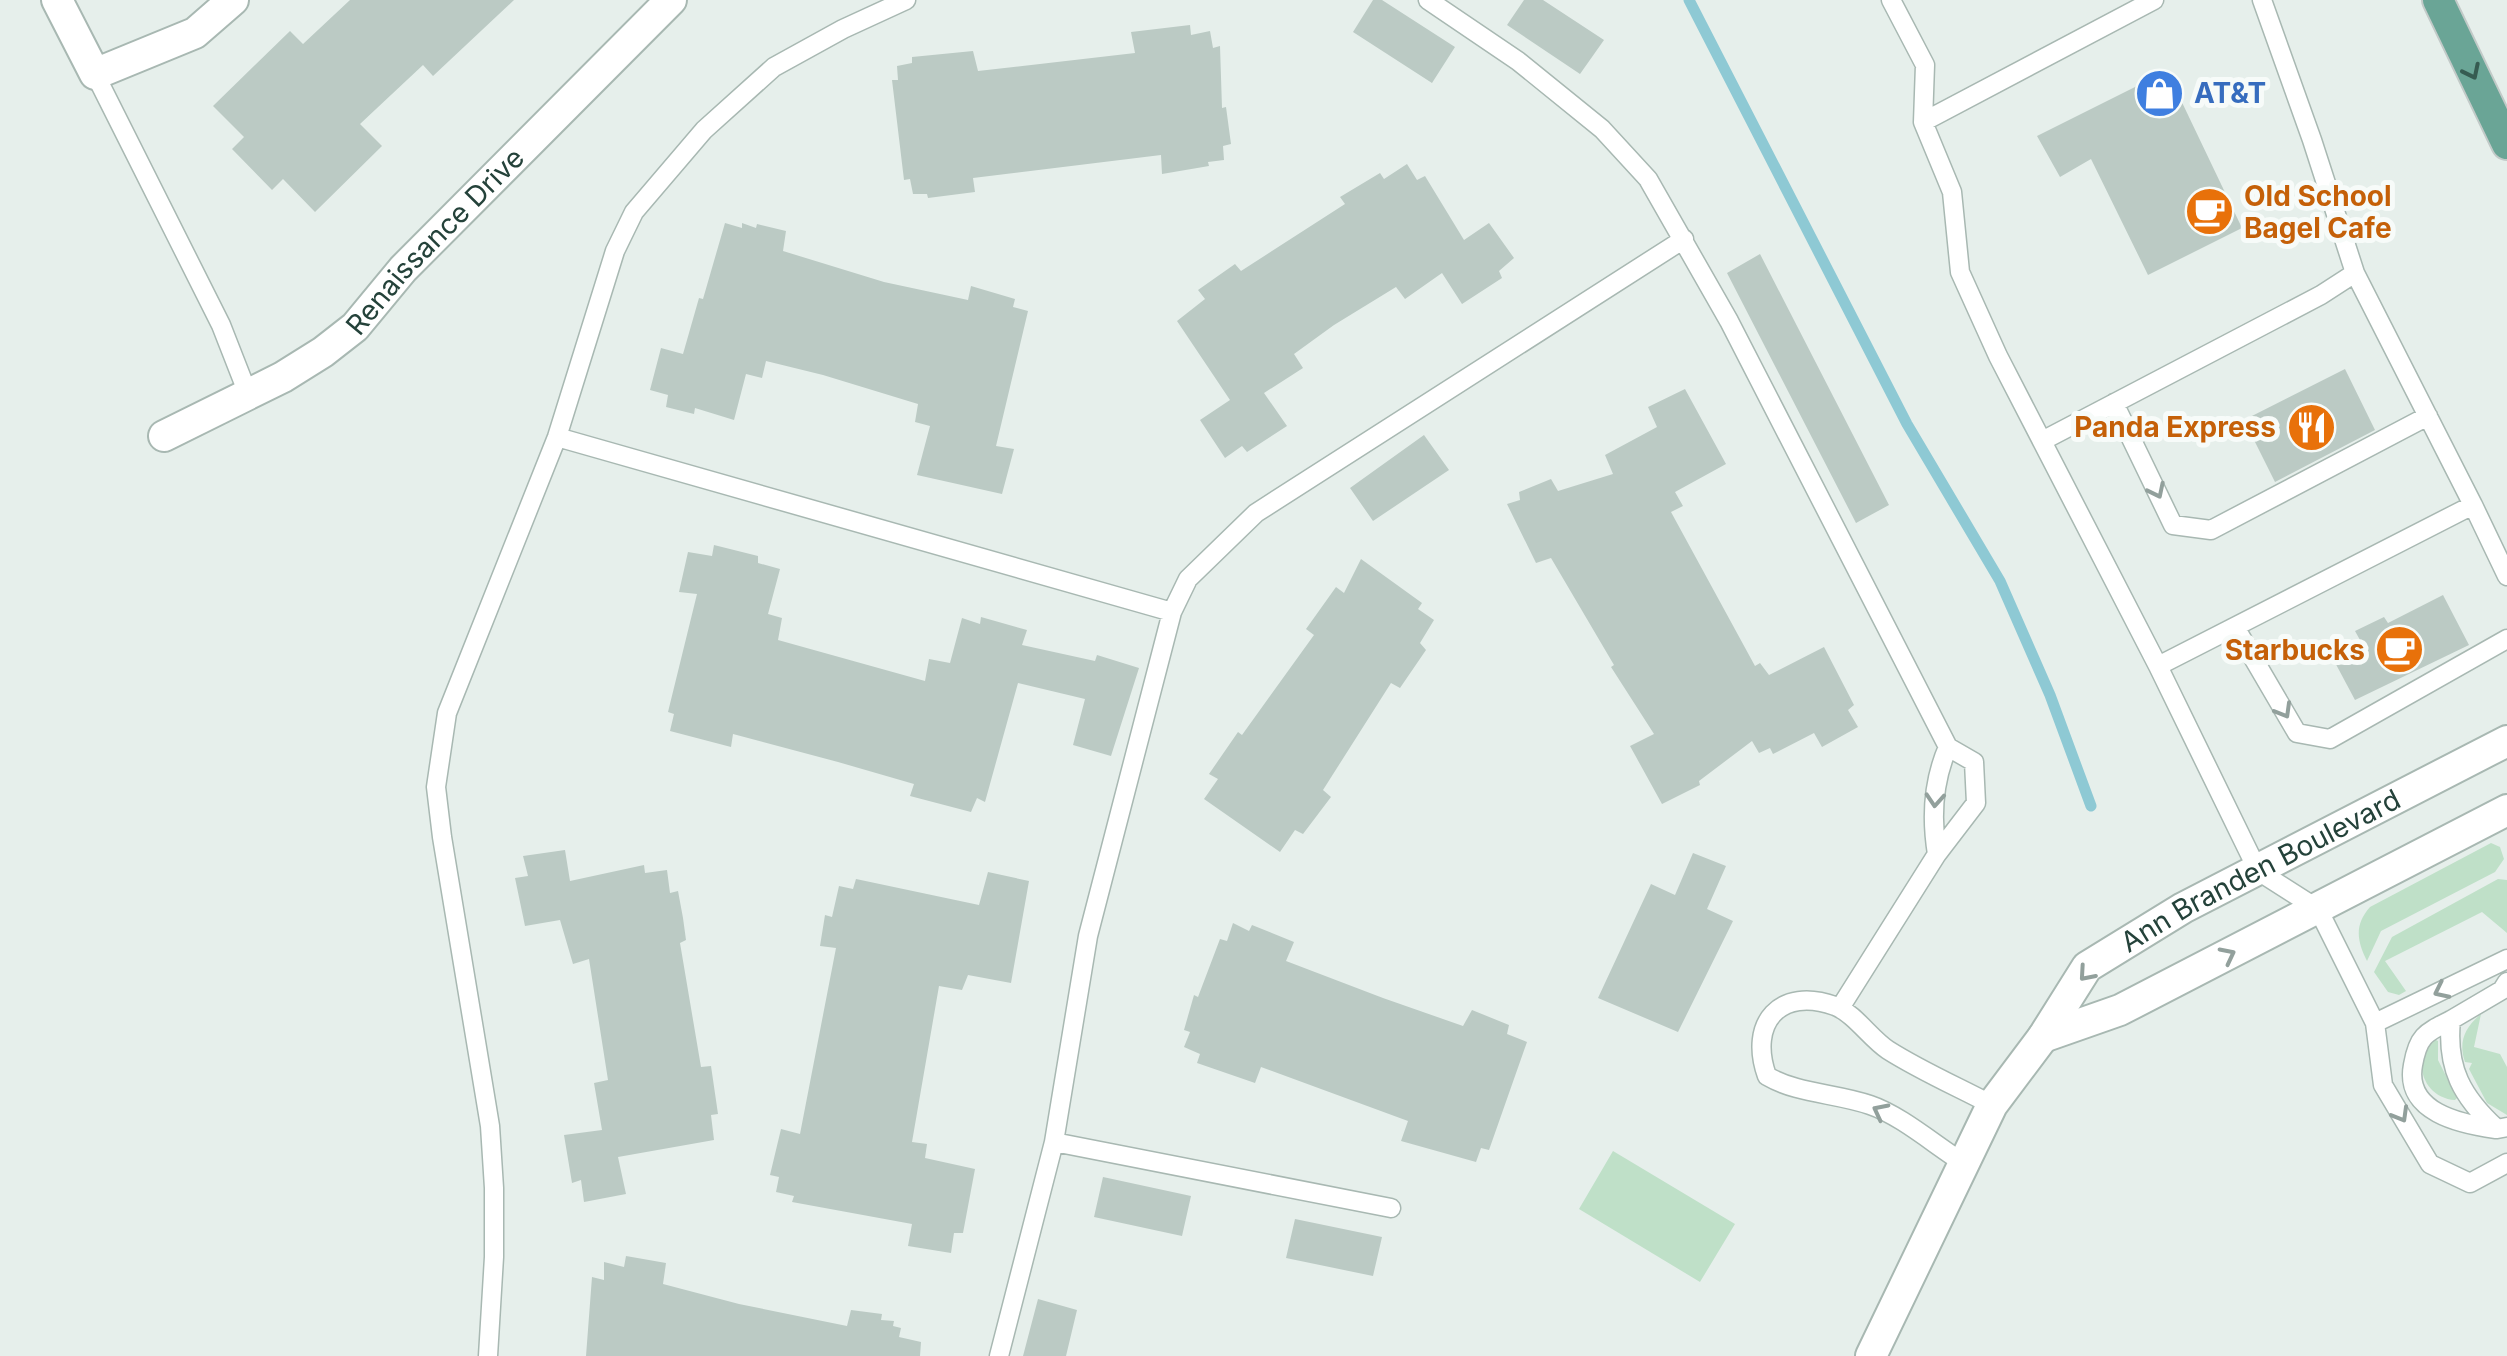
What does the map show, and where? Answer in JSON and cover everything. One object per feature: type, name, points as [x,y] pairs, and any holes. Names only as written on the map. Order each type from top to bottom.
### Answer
[{"type":"main road","points":[[2438,0],[2507,144]]},
{"type":"street","points":[[56,0],[95,74],[195,33],[232,0]]},
{"type":"street","name":"Renaissance Drive","points":[[164,436],[323,352],[354,327],[403,270],[670,0]]},
{"type":"street","name":"Ann Branden Boulevard","points":[[1871,1356],[1992,1106],[2043,1037],[2087,967],[2182,908],[2507,741]]},
{"type":"street","name":"Ann Branden Boulevard","points":[[2043,1037],[2120,1010],[2506,812]]},
{"type":"lane","points":[[488,1356],[494,1257],[490,1126],[436,787],[447,713],[556,436],[614,251],[634,212],[704,130],[774,67],[843,28],[906,0]]},
{"type":"lane","points":[[1428,0],[1518,61],[1602,129],[1648,180],[1684,239],[1948,747],[1974,762],[1976,803],[1937,854],[1840,1008]]},
{"type":"lane","points":[[1891,0],[1925,65],[1923,122],[1952,192],[1960,272],[1998,356],[2158,666],[2258,871],[2318,908],[2375,1022],[2383,1085],[2430,1164],[2470,1183],[2507,1163]]},
{"type":"lane","points":[[1923,122],[2154,0]]},
{"type":"lane","points":[[2262,0],[2355,273],[2507,576]]},
{"type":"lane","points":[[95,74],[221,325],[248,394]]},
{"type":"lane","points":[[999,1356],[1054,1142],[1088,936],[1172,612],[1188,579],[1256,513],[1684,239]]},
{"type":"lane","points":[[2042,441],[2321,295],[2355,273]]},
{"type":"lane","points":[[2114,403],[2173,524],[2211,530],[2428,416]]},
{"type":"lane","points":[[556,436],[1172,612]]},
{"type":"lane","points":[[2158,666],[2473,504]]},
{"type":"lane","points":[[2235,627],[2298,733],[2330,739],[2507,638]]},
{"type":"lane","points":[[1937,854],[1933,829],[1937,772],[1948,747]]},
{"type":"lane","points":[[2375,1022],[2507,960]]},
{"type":"lane","points":[[2502,1128],[2447,1118],[2419,1101],[2410,1080],[2423,1034],[2502,990],[2507,982]]},
{"type":"lane","points":[[1962,1162],[1876,1107],[1836,1094],[1788,1088],[1767,1076],[1759,1054],[1761,1034],[1771,1014],[1784,1005],[1818,1001],[1840,1008],[1886,1049],[1992,1106]]},
{"type":"lane","points":[[2450,1020],[2448,1049],[2458,1081],[2474,1108],[2502,1128]]},
{"type":"lane","points":[[1054,1142],[1391,1208]]},
{"type":"green space","points":[[2491,843],[2500,847],[2504,859],[2495,872],[2381,931],[2367,961],[2359,933],[2361,920],[2370,907]]},
{"type":"green space","points":[[2498,879],[2507,880],[2507,933],[2482,912],[2385,961],[2406,991],[2399,995],[2388,992],[2374,972],[2392,937]]},
{"type":"green space","points":[[2481,1014],[2474,1047],[2500,1054],[2507,1067],[2507,1115],[2487,1103],[2469,1069],[2472,1063],[2465,1062],[2463,1055],[2464,1035]]},
{"type":"green space","points":[[2434,1039],[2438,1041],[2438,1060],[2455,1100],[2435,1093],[2424,1077],[2423,1058]]},
{"type":"green space","points":[[1613,1151],[1735,1224],[1700,1282],[1579,1209]]},
{"type":"building","points":[[350,0],[514,0],[433,76],[423,65],[360,124],[382,146],[315,212],[283,179],[272,190],[232,149],[244,137],[213,106],[290,31],[303,44]]},
{"type":"building","points":[[1373,0],[1382,0],[1455,47],[1432,83],[1353,32]]},
{"type":"building","points":[[1524,0],[1543,0],[1604,40],[1580,74],[1507,25]]},
{"type":"building","points":[[1190,25],[1191,35],[1210,31],[1213,48],[1220,46],[1222,108],[1226,107],[1231,144],[1223,146],[1224,160],[1162,174],[1161,155],[973,178],[975,192],[928,198],[927,194],[913,194],[910,179],[904,180],[892,80],[898,80],[897,66],[912,63],[912,57],[973,51],[978,71],[1135,53],[1131,32]]},
{"type":"building","points":[[2167,71],[2242,228],[2148,275],[2091,159],[2060,177],[2037,136]]},
{"type":"building","points":[[1407,164],[1417,180],[1425,176],[1464,240],[1489,223],[1514,258],[1499,271],[1502,278],[1462,304],[1442,273],[1405,299],[1396,287],[1334,325],[1294,354],[1303,368],[1264,393],[1287,426],[1247,452],[1242,446],[1225,458],[1200,420],[1230,400],[1177,321],[1205,299],[1198,290],[1235,264],[1241,271],[1345,204],[1340,197],[1380,173],[1384,179]]},
{"type":"building","points":[[725,223],[742,228],[742,223],[756,228],[757,224],[786,231],[783,251],[884,282],[968,300],[971,286],[1015,299],[1013,307],[1028,311],[996,446],[1014,449],[1002,494],[917,475],[930,426],[915,422],[918,404],[823,375],[766,361],[762,378],[746,374],[734,420],[695,408],[694,414],[666,407],[668,395],[650,390],[661,348],[683,354]]},
{"type":"building","points":[[1760,254],[1889,505],[1856,523],[1727,273]]},
{"type":"building","name":"Panda Express","points":[[2345,369],[2375,430],[2275,482],[2244,420]]},
{"type":"building","points":[[1685,389],[1726,464],[1675,492],[1683,506],[1671,512],[1755,666],[1760,663],[1769,675],[1824,647],[1854,705],[1848,710],[1858,727],[1822,747],[1814,733],[1773,754],[1770,748],[1759,753],[1752,741],[1699,781],[1700,785],[1662,804],[1630,746],[1654,734],[1611,667],[1614,665],[1551,558],[1536,563],[1507,504],[1520,500],[1519,492],[1551,479],[1558,491],[1613,474],[1605,455],[1657,427],[1648,407]]},
{"type":"building","points":[[1424,435],[1449,470],[1373,521],[1350,488]]},
{"type":"building","points":[[714,545],[758,556],[758,563],[780,569],[768,614],[782,618],[778,640],[925,681],[929,659],[950,663],[962,618],[980,624],[981,617],[1027,630],[1022,645],[1095,661],[1097,655],[1139,668],[1111,756],[1073,745],[1085,699],[1018,683],[985,802],[977,798],[971,812],[910,796],[914,784],[838,762],[733,734],[731,747],[670,731],[674,714],[668,712],[697,594],[679,592],[688,552],[712,556]]},
{"type":"building","points":[[1361,559],[1422,603],[1418,609],[1434,620],[1420,643],[1426,650],[1400,688],[1391,683],[1323,790],[1331,797],[1303,834],[1295,830],[1280,852],[1204,799],[1218,779],[1209,774],[1314,635],[1306,629],[1336,587],[1344,593]]},
{"type":"building","name":"Starbucks","points":[[2443,595],[2469,645],[2355,700],[2331,655],[2360,640],[2355,631],[2384,617],[2388,623]]},
{"type":"building","points":[[565,850],[570,881],[644,865],[645,873],[667,870],[670,893],[678,891],[683,918],[686,940],[680,943],[701,1067],[711,1066],[718,1114],[711,1115],[714,1140],[618,1157],[626,1194],[584,1202],[581,1180],[572,1183],[564,1135],[602,1130],[594,1083],[608,1080],[589,959],[573,964],[560,920],[525,926],[515,878],[528,876],[523,856]]},
{"type":"building","points":[[1693,853],[1726,866],[1707,909],[1733,921],[1678,1032],[1598,998],[1651,884],[1675,895]]},
{"type":"building","points":[[988,872],[1029,881],[1011,983],[968,975],[962,990],[939,986],[912,1142],[927,1144],[925,1158],[975,1169],[963,1233],[954,1233],[951,1253],[908,1246],[912,1224],[792,1202],[794,1196],[776,1192],[779,1177],[770,1175],[781,1129],[800,1134],[836,948],[820,946],[825,915],[832,917],[839,886],[853,889],[856,879],[979,905]]},
{"type":"building","points":[[1233,923],[1249,931],[1252,925],[1294,942],[1286,961],[1383,998],[1463,1026],[1472,1010],[1509,1025],[1507,1034],[1527,1042],[1489,1150],[1481,1148],[1476,1162],[1401,1141],[1408,1121],[1261,1067],[1255,1083],[1197,1063],[1200,1054],[1184,1047],[1190,1032],[1184,1030],[1194,995],[1198,997],[1220,939],[1227,941]]},
{"type":"building","points":[[1103,1177],[1191,1196],[1182,1236],[1094,1217]]},
{"type":"building","points":[[1295,1219],[1382,1237],[1373,1276],[1286,1258]]},
{"type":"building","points":[[626,1256],[666,1263],[663,1284],[739,1304],[847,1326],[851,1310],[882,1314],[881,1320],[894,1321],[893,1326],[901,1328],[899,1337],[921,1342],[920,1356],[586,1356],[592,1277],[604,1280],[604,1262],[624,1267]]},
{"type":"building","points":[[1038,1299],[1077,1310],[1066,1356],[1023,1356]]},
{"type":"waterway","points":[[1689,0],[1907,424],[2000,581],[2050,695],[2091,806]]},
{"type":"place","name":"AT&T","points":[[2159,93]]},
{"type":"place","name":"Old School Bagel Cafe","points":[[2209,212]]},
{"type":"place","name":"Panda Express","points":[[2311,427]]},
{"type":"place","name":"Starbucks","points":[[2400,650]]}]
